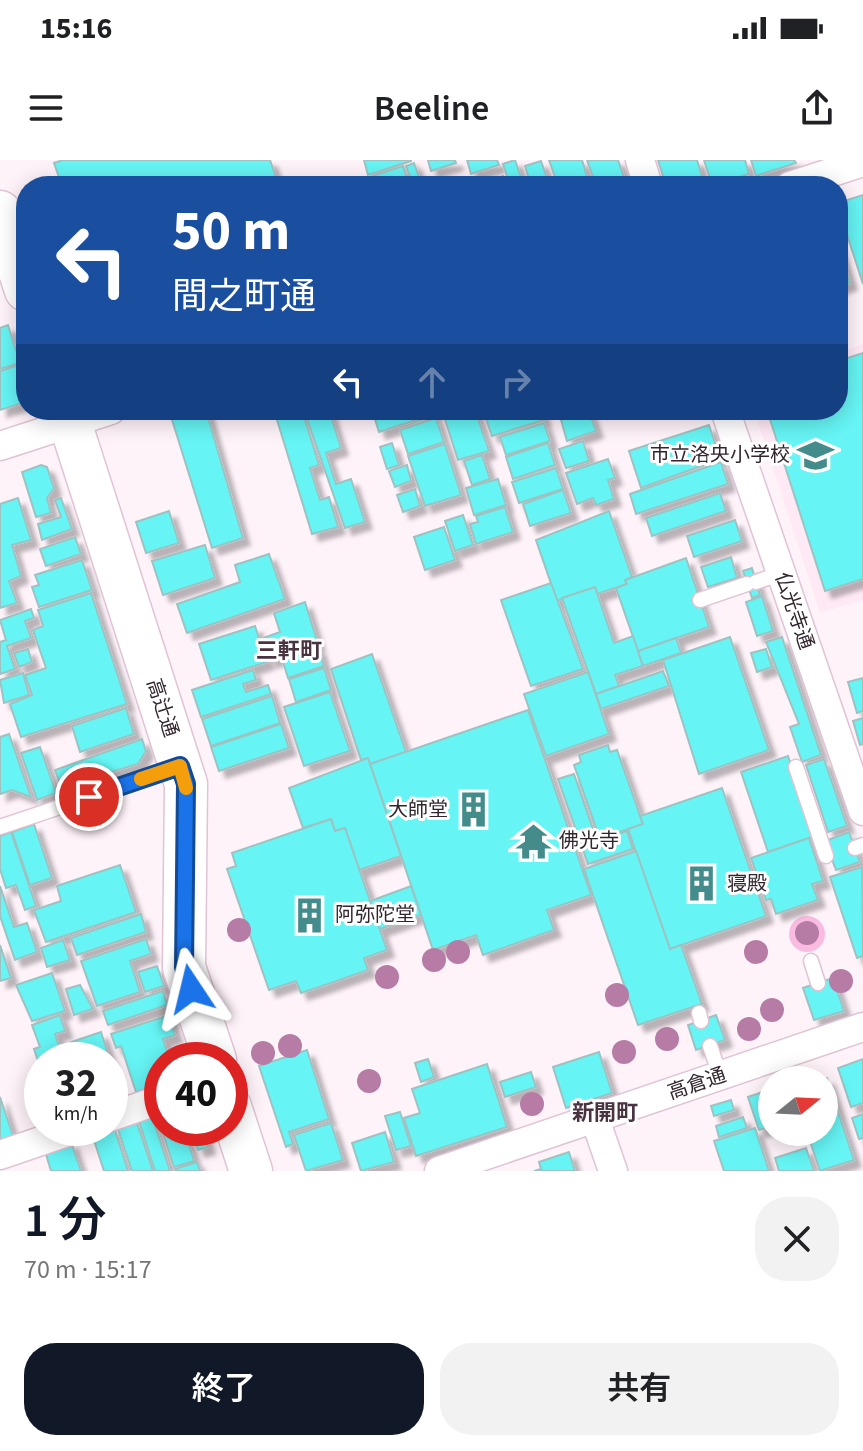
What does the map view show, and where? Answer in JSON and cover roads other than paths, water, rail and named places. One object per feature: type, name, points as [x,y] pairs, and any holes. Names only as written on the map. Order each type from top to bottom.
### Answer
[{"type":"street","points":[[820,176],[863,162]]},
{"type":"street","points":[[0,212],[16,260]]},
{"type":"street","points":[[0,446],[61,420]]},
{"type":"street","name":"高辻通","points":[[69,420],[186,784],[184,967],[209,1042]]},
{"type":"street","name":"仏光寺通","points":[[727,420],[762,580],[863,811]]},
{"type":"street","name":"高倉通","points":[[439,1171],[720,1075],[834,1031],[863,1027]]},
{"type":"street","points":[[595,1119],[613,1171]]},
{"type":"street","points":[[0,1155],[26,1146]]},
{"type":"street","points":[[243,1146],[251,1171]]},
{"type":"lane","points":[[700,600],[762,580]]},
{"type":"lane","points":[[0,827],[180,766]]},
{"type":"lane","points":[[796,767],[824,855]]},
{"type":"lane","points":[[811,961],[818,983]]},
{"type":"lane","points":[[710,1046],[720,1075]]},
{"type":"place","name":"市立洛央小学校","points":[[816,455]]},
{"type":"place","name":"大師堂","points":[[474,810]]},
{"type":"place","name":"佛光寺","points":[[533,841]]},
{"type":"place","name":"寝殿","points":[[701,884]]},
{"type":"place","name":"阿弥陀堂","points":[[309,915]]},
{"type":"district","name":"三軒町","points":[[289,651]]},
{"type":"district","name":"新開町","points":[[605,1113]]}]
